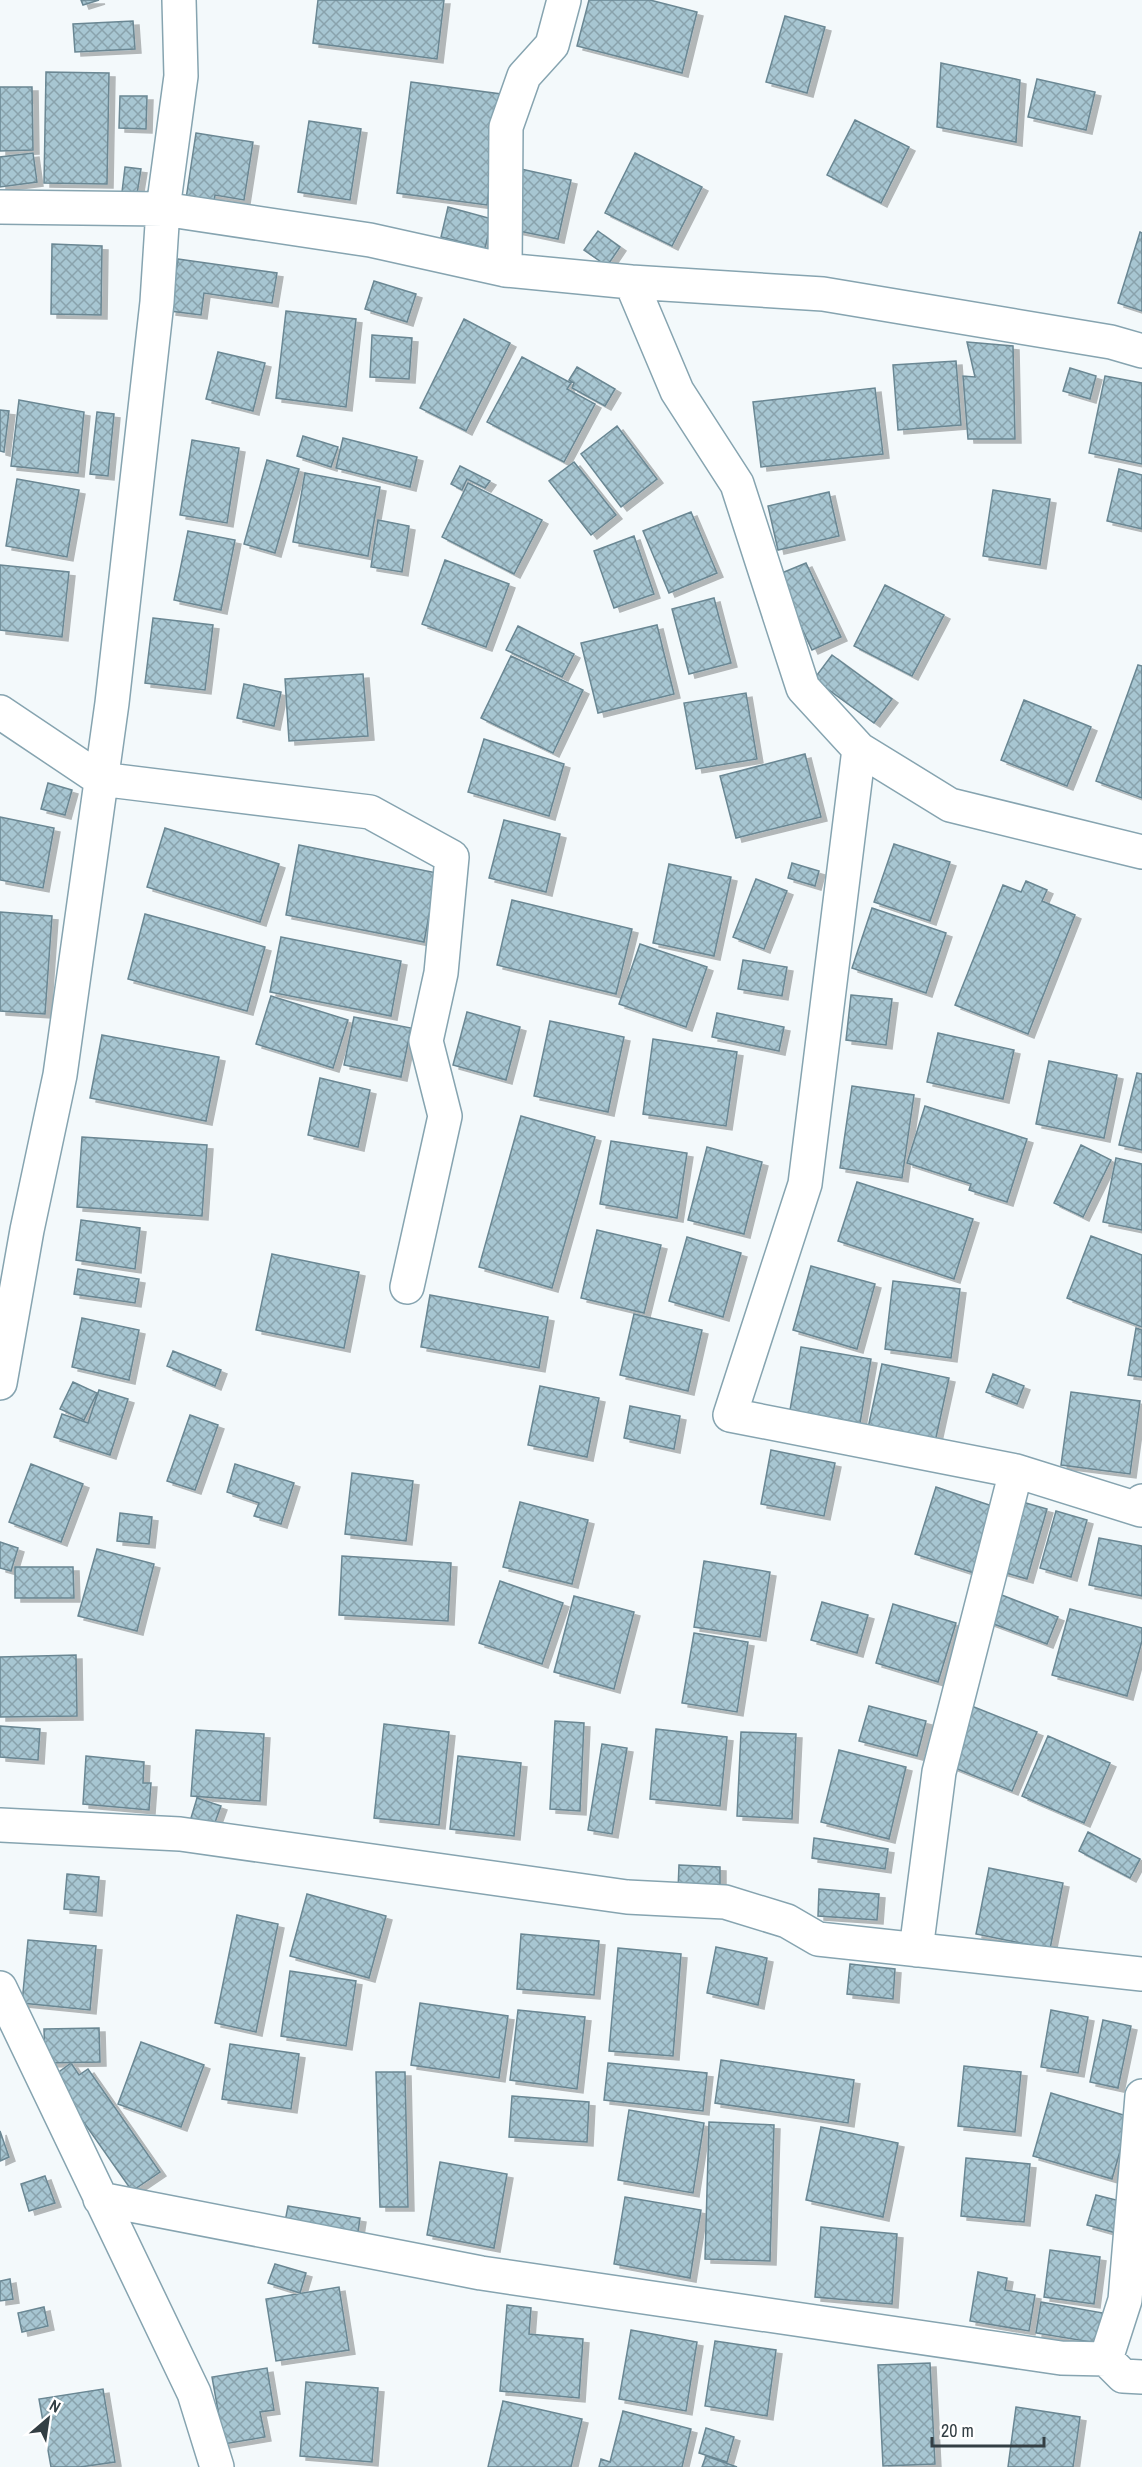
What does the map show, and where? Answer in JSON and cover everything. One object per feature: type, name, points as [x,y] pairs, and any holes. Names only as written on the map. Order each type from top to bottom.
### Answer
[{"type":"street","points":[[0,1383],[27,1230],[60,1075],[112,703],[151,350],[163,209],[181,76],[179,0]]},
{"type":"street","points":[[505,270],[506,127],[524,75],[552,45],[564,0]]},
{"type":"street","points":[[0,207],[163,209],[370,240],[505,270],[631,282],[823,294],[1111,342],[1142,351]]},
{"type":"street","points":[[631,282],[677,391],[736,484],[803,688],[859,749],[950,805],[1142,852]]},
{"type":"street","points":[[0,712],[100,779],[370,812],[452,857],[441,973],[426,1041],[445,1116],[406,1287]]},
{"type":"street","points":[[859,749],[805,1184],[730,1415],[1016,1471],[1141,1510],[1142,1501]]},
{"type":"street","points":[[916,1950],[939,1772],[1016,1471]]},
{"type":"street","points":[[0,1825],[180,1834],[627,1897],[725,1902],[787,1921],[819,1939],[1142,1974]]},
{"type":"street","points":[[0,1988],[194,2393],[217,2467]]},
{"type":"street","points":[[1106,2359],[1125,2300],[1142,2096]]},
{"type":"street","points":[[100,2199],[481,2273],[1060,2358],[1106,2359],[1123,2376],[1142,2378]]},
{"type":"building","points":[[81,0],[99,0],[83,5]]},
{"type":"building","points":[[318,0],[444,0],[437,59],[313,43]]},
{"type":"building","points":[[589,0],[650,0],[697,12],[682,73],[577,46]]},
{"type":"building","points":[[785,16],[825,27],[807,93],[766,82]]},
{"type":"building","points":[[133,21],[135,49],[75,52],[73,24]]},
{"type":"building","points":[[941,63],[1020,80],[1016,142],[937,127]]},
{"type":"building","points":[[46,72],[109,73],[107,184],[44,183]]},
{"type":"building","points":[[1037,79],[1095,92],[1086,130],[1028,117]]},
{"type":"building","points":[[411,82],[501,94],[487,205],[397,193]]},
{"type":"building","points":[[0,87],[32,87],[33,150],[0,151]]},
{"type":"building","points":[[120,96],[147,96],[146,129],[119,128]]},
{"type":"building","points":[[855,120],[909,147],[881,203],[827,175]]},
{"type":"building","points":[[309,121],[361,129],[350,200],[298,192]]},
{"type":"building","points":[[196,133],[253,142],[244,200],[215,195],[212,216],[184,212]]},
{"type":"building","points":[[33,153],[37,182],[0,187],[0,157]]},
{"type":"building","points":[[635,153],[702,187],[672,246],[605,213]]},
{"type":"building","points":[[125,167],[141,169],[137,194],[122,192]]},
{"type":"building","points":[[521,169],[571,180],[558,239],[509,229]]},
{"type":"building","points":[[448,207],[492,219],[485,248],[441,237]]},
{"type":"building","points":[[598,231],[620,247],[607,266],[584,250]]},
{"type":"building","points":[[1140,232],[1142,233],[1142,311],[1118,303]]},
{"type":"building","points":[[52,244],[102,246],[101,315],[51,314]]},
{"type":"building","points":[[178,259],[277,273],[272,303],[204,293],[201,315],[170,311]]},
{"type":"building","points":[[374,281],[416,294],[407,322],[365,309]]},
{"type":"building","points":[[286,311],[356,319],[346,407],[276,398]]},
{"type":"building","points":[[464,319],[510,343],[466,431],[420,408]]},
{"type":"building","points":[[372,335],[412,338],[409,379],[370,377]]},
{"type":"building","points":[[967,342],[1013,346],[1015,439],[968,439],[963,376],[975,377]]},
{"type":"building","points":[[218,352],[265,363],[253,411],[206,399]]},
{"type":"building","points":[[522,357],[571,383],[567,389],[595,404],[564,462],[487,422]]},
{"type":"building","points":[[956,361],[961,425],[898,430],[893,365]]},
{"type":"building","points":[[577,367],[615,389],[605,406],[572,388],[574,383],[569,380]]},
{"type":"building","points":[[1070,368],[1096,376],[1090,399],[1063,391]]},
{"type":"building","points":[[1105,376],[1142,383],[1142,464],[1089,453]]},
{"type":"building","points":[[875,388],[883,454],[761,467],[753,402]]},
{"type":"building","points":[[19,400],[84,412],[78,473],[11,466]]},
{"type":"building","points":[[0,410],[9,411],[4,452],[0,451]]},
{"type":"building","points":[[97,412],[114,414],[108,476],[90,474]]},
{"type":"building","points":[[617,426],[657,479],[621,507],[581,454]]},
{"type":"building","points":[[303,436],[338,447],[331,467],[297,456]]},
{"type":"building","points":[[343,438],[417,457],[410,487],[336,468]]},
{"type":"building","points":[[192,440],[239,448],[227,523],[180,515]]},
{"type":"building","points":[[267,460],[299,469],[275,553],[244,544]]},
{"type":"building","points":[[574,462],[616,515],[591,535],[549,481]]},
{"type":"building","points":[[460,466],[490,481],[485,488],[467,479],[462,490],[451,484]]},
{"type":"building","points":[[1119,469],[1142,475],[1142,529],[1107,521]]},
{"type":"building","points":[[305,473],[380,487],[368,556],[293,542]]},
{"type":"building","points":[[17,479],[79,490],[67,557],[6,546]]},
{"type":"building","points":[[468,483],[542,520],[514,574],[442,537]]},
{"type":"building","points":[[993,490],[1050,499],[1040,565],[983,556]]},
{"type":"building","points":[[829,492],[839,536],[778,550],[768,506]]},
{"type":"building","points":[[691,512],[717,573],[669,593],[643,531]]},
{"type":"building","points":[[378,520],[409,526],[402,572],[371,567]]},
{"type":"building","points":[[188,531],[235,540],[221,610],[174,600]]},
{"type":"building","points":[[634,536],[654,594],[614,608],[594,551]]},
{"type":"building","points":[[445,560],[509,584],[486,647],[422,624]]},
{"type":"building","points":[[806,563],[841,637],[812,650],[777,575]]},
{"type":"building","points":[[0,565],[69,572],[62,637],[0,630]]},
{"type":"building","points":[[885,585],[944,615],[912,676],[854,646]]},
{"type":"building","points":[[714,598],[731,663],[689,674],[672,609]]},
{"type":"building","points":[[153,618],[213,625],[205,690],[145,683]]},
{"type":"building","points":[[657,625],[674,694],[598,713],[581,643]]},
{"type":"building","points":[[518,626],[574,654],[562,677],[506,650]]},
{"type":"building","points":[[832,655],[892,699],[874,723],[814,679]]},
{"type":"building","points":[[511,656],[583,690],[553,753],[481,718]]},
{"type":"building","points":[[1138,665],[1142,666],[1142,798],[1096,781]]},
{"type":"building","points":[[363,674],[368,736],[289,741],[285,679]]},
{"type":"building","points":[[244,684],[281,692],[274,726],[237,718]]},
{"type":"building","points":[[746,693],[757,759],[696,769],[684,703]]},
{"type":"building","points":[[1024,700],[1091,727],[1067,786],[1001,760]]},
{"type":"building","points":[[484,739],[564,764],[549,816],[468,792]]},
{"type":"building","points":[[805,754],[821,817],[736,838],[720,776]]},
{"type":"building","points":[[48,783],[72,790],[65,815],[41,809]]},
{"type":"building","points":[[0,817],[54,828],[43,888],[0,880]]},
{"type":"building","points":[[504,820],[560,834],[546,892],[489,878]]},
{"type":"building","points":[[165,828],[279,864],[260,922],[147,887]]},
{"type":"building","points":[[894,844],[950,862],[930,921],[874,902]]},
{"type":"building","points":[[299,845],[437,873],[424,942],[286,915]]},
{"type":"building","points":[[792,863],[819,871],[815,886],[788,878]]},
{"type":"building","points":[[669,864],[731,877],[714,956],[653,943]]},
{"type":"building","points":[[756,879],[787,891],[764,949],[733,937]]},
{"type":"building","points":[[1026,881],[1047,890],[1042,901],[1075,915],[1028,1034],[955,1005],[1003,885],[1021,892]]},
{"type":"building","points":[[512,900],[632,929],[616,994],[497,965]]},
{"type":"building","points":[[872,908],[946,933],[926,993],[852,968]]},
{"type":"building","points":[[0,912],[52,916],[45,1014],[0,1011]]},
{"type":"building","points":[[145,914],[265,947],[247,1011],[128,979]]},
{"type":"building","points":[[281,937],[401,961],[391,1016],[270,992]]},
{"type":"building","points":[[640,944],[707,967],[686,1027],[619,1004]]},
{"type":"building","points":[[743,960],[787,967],[782,996],[738,989]]},
{"type":"building","points":[[851,995],[892,999],[886,1045],[846,1040]]},
{"type":"building","points":[[271,996],[348,1020],[333,1068],[256,1044]]},
{"type":"building","points":[[467,1012],[520,1027],[506,1080],[453,1065]]},
{"type":"building","points":[[717,1013],[784,1027],[779,1051],[712,1037]]},
{"type":"building","points":[[354,1017],[411,1028],[401,1077],[344,1065]]},
{"type":"building","points":[[550,1021],[624,1037],[608,1112],[534,1096]]},
{"type":"building","points":[[938,1033],[1014,1050],[1003,1099],[927,1082]]},
{"type":"building","points":[[102,1035],[219,1057],[206,1121],[90,1098]]},
{"type":"building","points":[[653,1039],[737,1052],[726,1126],[643,1114]]},
{"type":"building","points":[[1049,1061],[1117,1075],[1104,1138],[1036,1124]]},
{"type":"building","points":[[1137,1073],[1142,1074],[1142,1150],[1119,1145]]},
{"type":"building","points":[[320,1078],[370,1090],[358,1147],[308,1135]]},
{"type":"building","points":[[852,1086],[914,1095],[902,1178],[840,1168]]},
{"type":"building","points":[[925,1106],[1027,1139],[1007,1202],[969,1190],[971,1184],[907,1163]]},
{"type":"building","points":[[521,1116],[595,1137],[552,1288],[479,1267]]},
{"type":"building","points":[[82,1137],[207,1145],[202,1216],[77,1207]]},
{"type":"building","points":[[611,1141],[687,1153],[677,1218],[600,1204]]},
{"type":"building","points":[[1081,1145],[1111,1160],[1083,1217],[1054,1203]]},
{"type":"building","points":[[707,1147],[762,1162],[744,1234],[688,1220]]},
{"type":"building","points":[[1116,1158],[1142,1164],[1142,1230],[1103,1222]]},
{"type":"building","points":[[857,1182],[973,1219],[954,1279],[838,1241]]},
{"type":"building","points":[[81,1220],[140,1228],[135,1269],[76,1260]]},
{"type":"building","points":[[597,1230],[661,1245],[644,1313],[581,1298]]},
{"type":"building","points":[[1091,1236],[1142,1255],[1142,1327],[1067,1298]]},
{"type":"building","points":[[687,1237],[741,1253],[723,1317],[669,1301]]},
{"type":"building","points":[[272,1254],[359,1272],[344,1348],[256,1330]]},
{"type":"building","points":[[811,1266],[875,1284],[857,1349],[793,1330]]},
{"type":"building","points":[[78,1269],[139,1279],[135,1303],[74,1294]]},
{"type":"building","points":[[893,1281],[960,1289],[951,1358],[885,1349]]},
{"type":"building","points":[[430,1295],[548,1317],[539,1368],[421,1347]]},
{"type":"building","points":[[634,1314],[702,1330],[688,1391],[620,1375]]},
{"type":"building","points":[[82,1318],[139,1330],[129,1380],[72,1367]]},
{"type":"building","points":[[1136,1328],[1142,1330],[1142,1377],[1128,1375]]},
{"type":"building","points":[[801,1347],[871,1359],[860,1423],[790,1410]]},
{"type":"building","points":[[173,1351],[221,1370],[215,1386],[167,1366]]},
{"type":"building","points":[[882,1364],[949,1378],[935,1442],[868,1428]]},
{"type":"building","points":[[993,1374],[1024,1386],[1017,1404],[986,1392]]},
{"type":"building","points":[[73,1382],[97,1393],[84,1420],[60,1409]]},
{"type":"building","points":[[540,1386],[599,1398],[587,1457],[528,1445]]},
{"type":"building","points":[[99,1390],[128,1399],[110,1455],[54,1437],[62,1414],[88,1423]]},
{"type":"building","points":[[1071,1392],[1140,1401],[1130,1474],[1061,1465]]},
{"type":"building","points":[[630,1406],[680,1416],[674,1449],[624,1438]]},
{"type":"building","points":[[190,1415],[218,1425],[195,1490],[167,1481]]},
{"type":"building","points":[[771,1450],[835,1463],[824,1516],[761,1504]]},
{"type":"building","points":[[31,1464],[83,1484],[61,1542],[9,1522]]},
{"type":"building","points":[[235,1464],[294,1483],[281,1524],[254,1516],[259,1503],[227,1492]]},
{"type":"building","points":[[352,1473],[413,1481],[406,1541],[345,1534]]},
{"type":"building","points":[[936,1487],[998,1508],[977,1574],[915,1554]]},
{"type":"building","points":[[1019,1501],[1047,1509],[1027,1579],[999,1571]]},
{"type":"building","points":[[520,1502],[588,1520],[572,1584],[503,1567]]},
{"type":"building","points":[[1056,1511],[1087,1520],[1071,1577],[1040,1568]]},
{"type":"building","points":[[120,1513],[152,1517],[149,1544],[117,1541]]},
{"type":"building","points":[[1099,1538],[1142,1546],[1142,1596],[1089,1585]]},
{"type":"building","points":[[0,1542],[18,1548],[11,1571],[0,1568]]},
{"type":"building","points":[[97,1549],[154,1564],[137,1631],[78,1616]]},
{"type":"building","points":[[342,1556],[451,1563],[448,1621],[339,1615]]},
{"type":"building","points":[[704,1561],[770,1572],[760,1637],[694,1627]]},
{"type":"building","points":[[15,1567],[73,1567],[74,1598],[15,1598]]},
{"type":"building","points":[[500,1581],[563,1603],[542,1664],[479,1643]]},
{"type":"building","points":[[994,1592],[1058,1617],[1047,1644],[983,1620]]},
{"type":"building","points":[[574,1596],[634,1612],[614,1689],[554,1672]]},
{"type":"building","points":[[822,1602],[868,1615],[857,1653],[811,1640]]},
{"type":"building","points":[[893,1604],[956,1623],[938,1682],[876,1663]]},
{"type":"building","points":[[1070,1609],[1142,1628],[1142,1641],[1127,1696],[1052,1675]]},
{"type":"building","points":[[694,1633],[748,1642],[737,1712],[682,1703]]},
{"type":"building","points":[[76,1655],[77,1716],[0,1717],[0,1657]]},
{"type":"building","points":[[969,1705],[1037,1732],[1012,1791],[945,1764]]},
{"type":"building","points":[[869,1706],[926,1721],[917,1756],[859,1741]]},
{"type":"building","points":[[555,1721],[584,1723],[580,1811],[550,1809]]},
{"type":"building","points":[[384,1724],[449,1732],[439,1825],[374,1818]]},
{"type":"building","points":[[0,1726],[40,1729],[38,1760],[0,1757]]},
{"type":"building","points":[[656,1729],[727,1737],[720,1806],[650,1799]]},
{"type":"building","points":[[196,1730],[264,1734],[260,1801],[191,1796]]},
{"type":"building","points":[[741,1732],[796,1734],[792,1819],[737,1816]]},
{"type":"building","points":[[1048,1736],[1110,1763],[1084,1823],[1022,1796]]},
{"type":"building","points":[[602,1744],[627,1748],[612,1834],[588,1830]]},
{"type":"building","points":[[839,1750],[906,1767],[889,1839],[821,1822]]},
{"type":"building","points":[[86,1756],[144,1762],[143,1783],[151,1783],[149,1810],[83,1804]]},
{"type":"building","points":[[458,1756],[521,1763],[514,1836],[450,1829]]},
{"type":"building","points":[[197,1798],[221,1806],[214,1825],[191,1818]]},
{"type":"building","points":[[1088,1832],[1140,1859],[1130,1878],[1079,1851]]},
{"type":"building","points":[[814,1838],[888,1849],[885,1869],[812,1858]]},
{"type":"building","points":[[679,1865],[720,1867],[720,1891],[678,1890]]},
{"type":"building","points":[[989,1868],[1063,1883],[1050,1949],[976,1934]]},
{"type":"building","points":[[67,1874],[99,1877],[96,1912],[64,1909]]},
{"type":"building","points":[[819,1889],[879,1894],[877,1920],[818,1916]]},
{"type":"building","points":[[307,1894],[386,1916],[369,1978],[290,1956]]},
{"type":"building","points":[[237,1915],[278,1924],[256,2032],[215,2023]]},
{"type":"building","points":[[521,1934],[599,1941],[594,1995],[517,1989]]},
{"type":"building","points":[[28,1940],[96,1946],[90,2010],[22,2003]]},
{"type":"building","points":[[716,1947],[767,1958],[758,2005],[707,1993]]},
{"type":"building","points":[[618,1948],[681,1954],[673,2056],[609,2051]]},
{"type":"building","points":[[850,1964],[895,1969],[893,1999],[847,1994]]},
{"type":"building","points":[[290,1971],[356,1981],[346,2046],[281,2036]]},
{"type":"building","points":[[420,2003],[508,2016],[499,2078],[411,2065]]},
{"type":"building","points":[[518,2010],[585,2017],[577,2089],[510,2080]]},
{"type":"building","points":[[1051,2010],[1088,2017],[1078,2073],[1041,2067]]},
{"type":"building","points":[[1103,2020],[1131,2026],[1118,2088],[1090,2082]]},
{"type":"building","points":[[99,2028],[100,2062],[45,2063],[44,2029]]},
{"type":"building","points":[[141,2042],[204,2065],[181,2127],[118,2104]]},
{"type":"building","points":[[230,2044],[299,2054],[291,2109],[222,2099]]},
{"type":"building","points":[[721,2060],[854,2080],[848,2123],[715,2103]]},
{"type":"building","points":[[71,2063],[79,2075],[88,2069],[160,2172],[132,2191],[52,2077]]},
{"type":"building","points":[[608,2063],[707,2073],[703,2111],[604,2100]]},
{"type":"building","points":[[964,2066],[1021,2072],[1015,2132],[958,2126]]},
{"type":"building","points":[[376,2072],[405,2072],[408,2207],[380,2207]]},
{"type":"building","points":[[1051,2093],[1130,2117],[1112,2179],[1033,2156]]},
{"type":"building","points":[[512,2096],[589,2102],[587,2142],[509,2137]]},
{"type":"building","points":[[629,2110],[704,2123],[693,2193],[618,2180]]},
{"type":"building","points":[[709,2122],[774,2125],[770,2261],[705,2259]]},
{"type":"building","points":[[821,2127],[898,2143],[883,2217],[806,2200]]},
{"type":"building","points":[[0,2131],[9,2157],[0,2161]]},
{"type":"building","points":[[966,2158],[1030,2164],[1024,2222],[961,2216]]},
{"type":"building","points":[[440,2162],[507,2174],[494,2248],[427,2235]]},
{"type":"building","points":[[45,2176],[55,2203],[29,2211],[21,2184]]},
{"type":"building","points":[[1096,2195],[1124,2202],[1116,2233],[1087,2225]]},
{"type":"building","points":[[625,2197],[701,2210],[690,2278],[614,2264]]},
{"type":"building","points":[[288,2206],[360,2218],[357,2239],[284,2227]]},
{"type":"building","points":[[821,2227],[897,2234],[892,2304],[815,2297]]},
{"type":"building","points":[[1050,2250],[1100,2257],[1094,2304],[1044,2297]]},
{"type":"building","points":[[275,2264],[306,2273],[300,2293],[268,2283]]},
{"type":"building","points":[[978,2272],[1007,2278],[1005,2290],[1035,2295],[1029,2331],[970,2321]]},
{"type":"building","points":[[10,2279],[13,2299],[0,2301],[0,2281]]},
{"type":"building","points":[[339,2287],[349,2350],[276,2361],[266,2299]]},
{"type":"building","points":[[1041,2302],[1103,2313],[1097,2343],[1036,2333]]},
{"type":"building","points":[[507,2305],[531,2308],[529,2334],[583,2339],[579,2398],[500,2391]]},
{"type":"building","points":[[44,2307],[48,2326],[22,2332],[18,2313]]},
{"type":"building","points":[[631,2330],[697,2342],[686,2411],[619,2399]]},
{"type":"building","points":[[715,2341],[776,2350],[767,2416],[705,2406]]},
{"type":"building","points":[[930,2363],[935,2464],[883,2466],[878,2365]]},
{"type":"building","points":[[267,2368],[274,2410],[260,2412],[265,2437],[224,2444],[212,2377]]},
{"type":"building","points":[[306,2382],[378,2388],[372,2462],[300,2456]]},
{"type":"building","points":[[103,2389],[115,2462],[80,2467],[51,2467],[39,2399]]},
{"type":"building","points":[[503,2401],[582,2419],[571,2467],[488,2467]]},
{"type":"building","points":[[1016,2407],[1080,2417],[1073,2467],[1008,2467]]},
{"type":"building","points":[[623,2411],[691,2429],[682,2467],[599,2467],[601,2459],[610,2462]]},
{"type":"building","points":[[706,2428],[734,2437],[727,2462],[699,2453]]},
{"type":"building","points":[[706,2456],[737,2467],[702,2467]]}]
